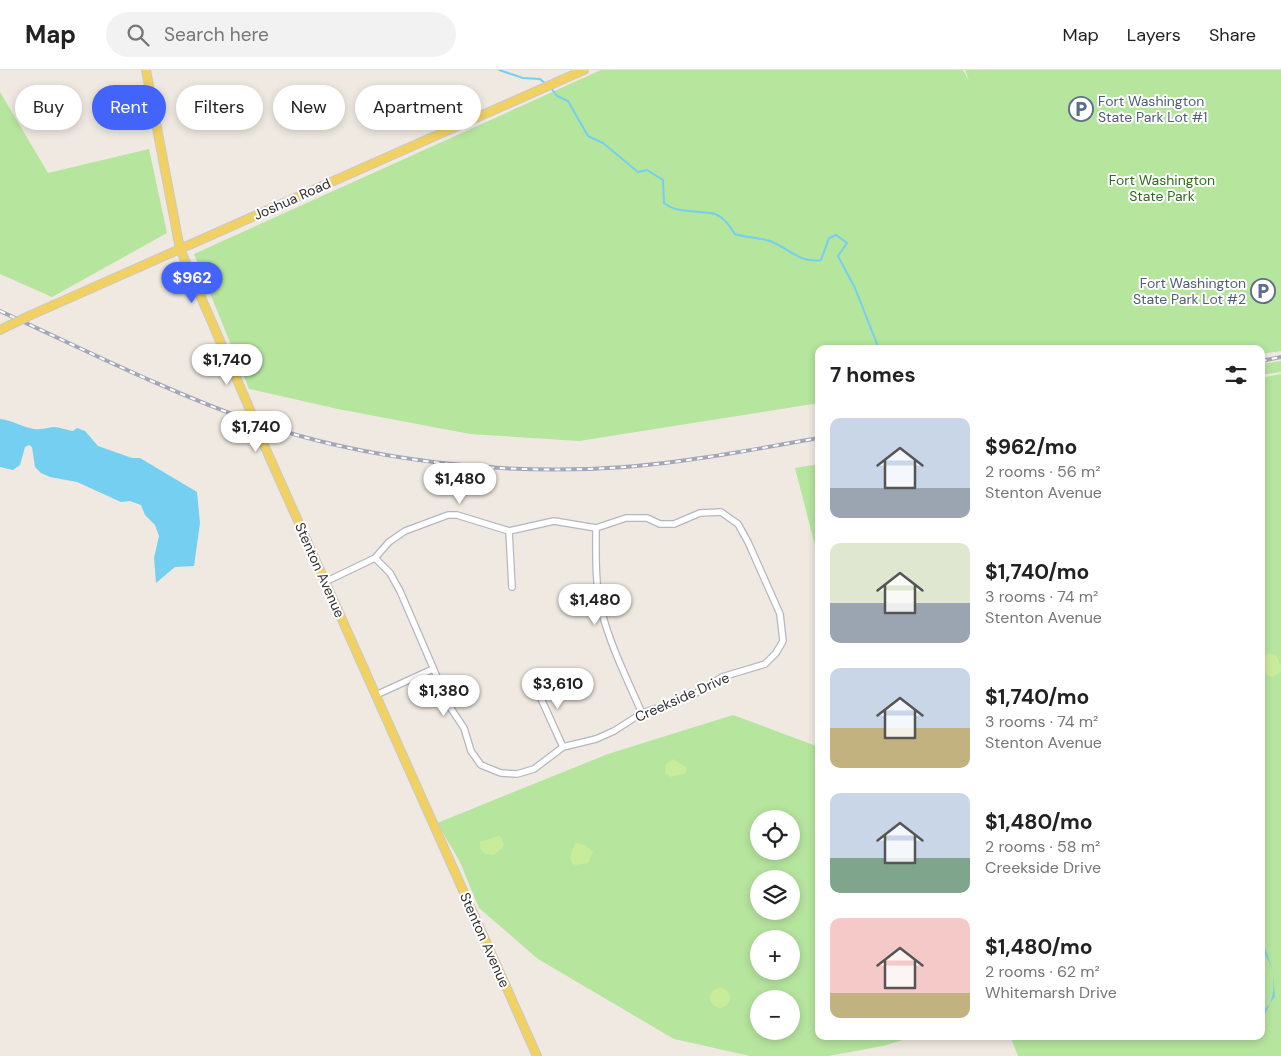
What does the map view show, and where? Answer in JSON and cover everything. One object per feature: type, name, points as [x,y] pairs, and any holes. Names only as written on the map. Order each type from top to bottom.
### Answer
[{"type":"main road","name":"Stenton Avenue","points":[[146,70],[180,249],[325,582],[537,1056]]},
{"type":"main road","name":"Joshua Road","points":[[0,330],[584,70]]},
{"type":"street","name":"Creekside Drive","points":[[325,582],[376,558],[389,542],[405,530],[448,515],[458,515],[509,531],[554,521],[596,528],[626,518],[647,518],[660,524],[674,524],[700,514],[721,512],[738,524],[748,542],[780,614],[783,641],[776,653],[765,664],[722,677],[676,702],[642,713],[614,731],[596,739],[563,747],[534,769],[517,774],[501,773],[481,765],[471,751],[464,728],[450,707],[400,591],[390,573],[376,558]]},
{"type":"street","points":[[596,528],[596,566],[601,607],[610,638],[642,713]]},
{"type":"street","points":[[509,531],[512,587]]},
{"type":"street","points":[[376,695],[433,669]]},
{"type":"street","points":[[533,681],[563,747]]},
{"type":"green space","name":"Fort Washington State Park","points":[[601,70],[963,70],[969,81],[965,70],[1281,70],[1281,351],[1265,353],[1265,345],[815,345],[815,404],[579,441],[470,434],[338,409],[249,389],[194,254],[468,130],[481,130],[481,124]]},
{"type":"green space","points":[[0,92],[15,117],[15,130],[23,130],[48,173],[149,149],[167,233],[52,297],[0,274]]},
{"type":"green space","points":[[1281,361],[1281,372],[1265,374],[1265,363]]},
{"type":"green space","points":[[1281,374],[1281,1056],[1018,1056],[1012,1040],[1265,1040],[1265,377]]},
{"type":"green space","points":[[815,465],[815,546],[795,468]]},
{"type":"green space","points":[[1268,653],[1276,655],[1281,666],[1281,672],[1272,677],[1267,675],[1265,671],[1265,655]]},
{"type":"green space","points":[[733,715],[815,746],[815,1040],[903,1040],[883,1046],[828,1056],[750,1056],[674,1039],[538,959],[479,908],[459,860],[437,823],[608,754]]},
{"type":"green space","points":[[673,759],[686,767],[686,773],[671,777],[665,773],[666,764]]},
{"type":"green space","points":[[499,836],[504,846],[494,855],[485,854],[480,848],[480,842]]},
{"type":"green space","points":[[575,843],[585,845],[593,852],[588,863],[575,865],[572,863],[570,857]]},
{"type":"green space","points":[[720,988],[727,991],[730,998],[727,1005],[720,1008],[713,1005],[710,998],[713,991]]},
{"type":"water","points":[[0,419],[34,429],[58,427],[73,431],[77,428],[85,431],[98,446],[132,458],[140,458],[197,492],[200,523],[194,566],[175,567],[156,583],[154,558],[159,536],[155,525],[145,515],[141,505],[130,501],[121,502],[77,482],[50,477],[41,473],[35,467],[32,447],[29,445],[25,447],[20,465],[13,470],[0,467]]},
{"type":"water","points":[[1265,949],[1269,960],[1272,971],[1269,961],[1265,956]]},
{"type":"water","points":[[1272,971],[1275,997],[1270,1004],[1273,989]]},
{"type":"waterway","points":[[499,70],[523,78],[540,79],[546,84]]},
{"type":"waterway","points":[[551,88],[557,96],[568,101],[588,136],[603,143],[638,172],[647,170],[663,180],[664,203],[675,209],[718,215],[729,225],[735,234],[770,241],[807,260],[821,260],[829,238],[836,235],[847,243],[838,256],[855,288],[877,345]]},
{"type":"railway","points":[[0,311],[190,397],[254,422],[298,436],[390,456],[485,467],[579,469],[674,462],[815,439]]},
{"type":"railway","points":[[1265,360],[1281,357]]},
{"type":"place","name":"Fort Washington State Park Lot #1","points":[[1081,109]]},
{"type":"place","name":"Fort Washington State Park Lot #2","points":[[1263,291]]}]
